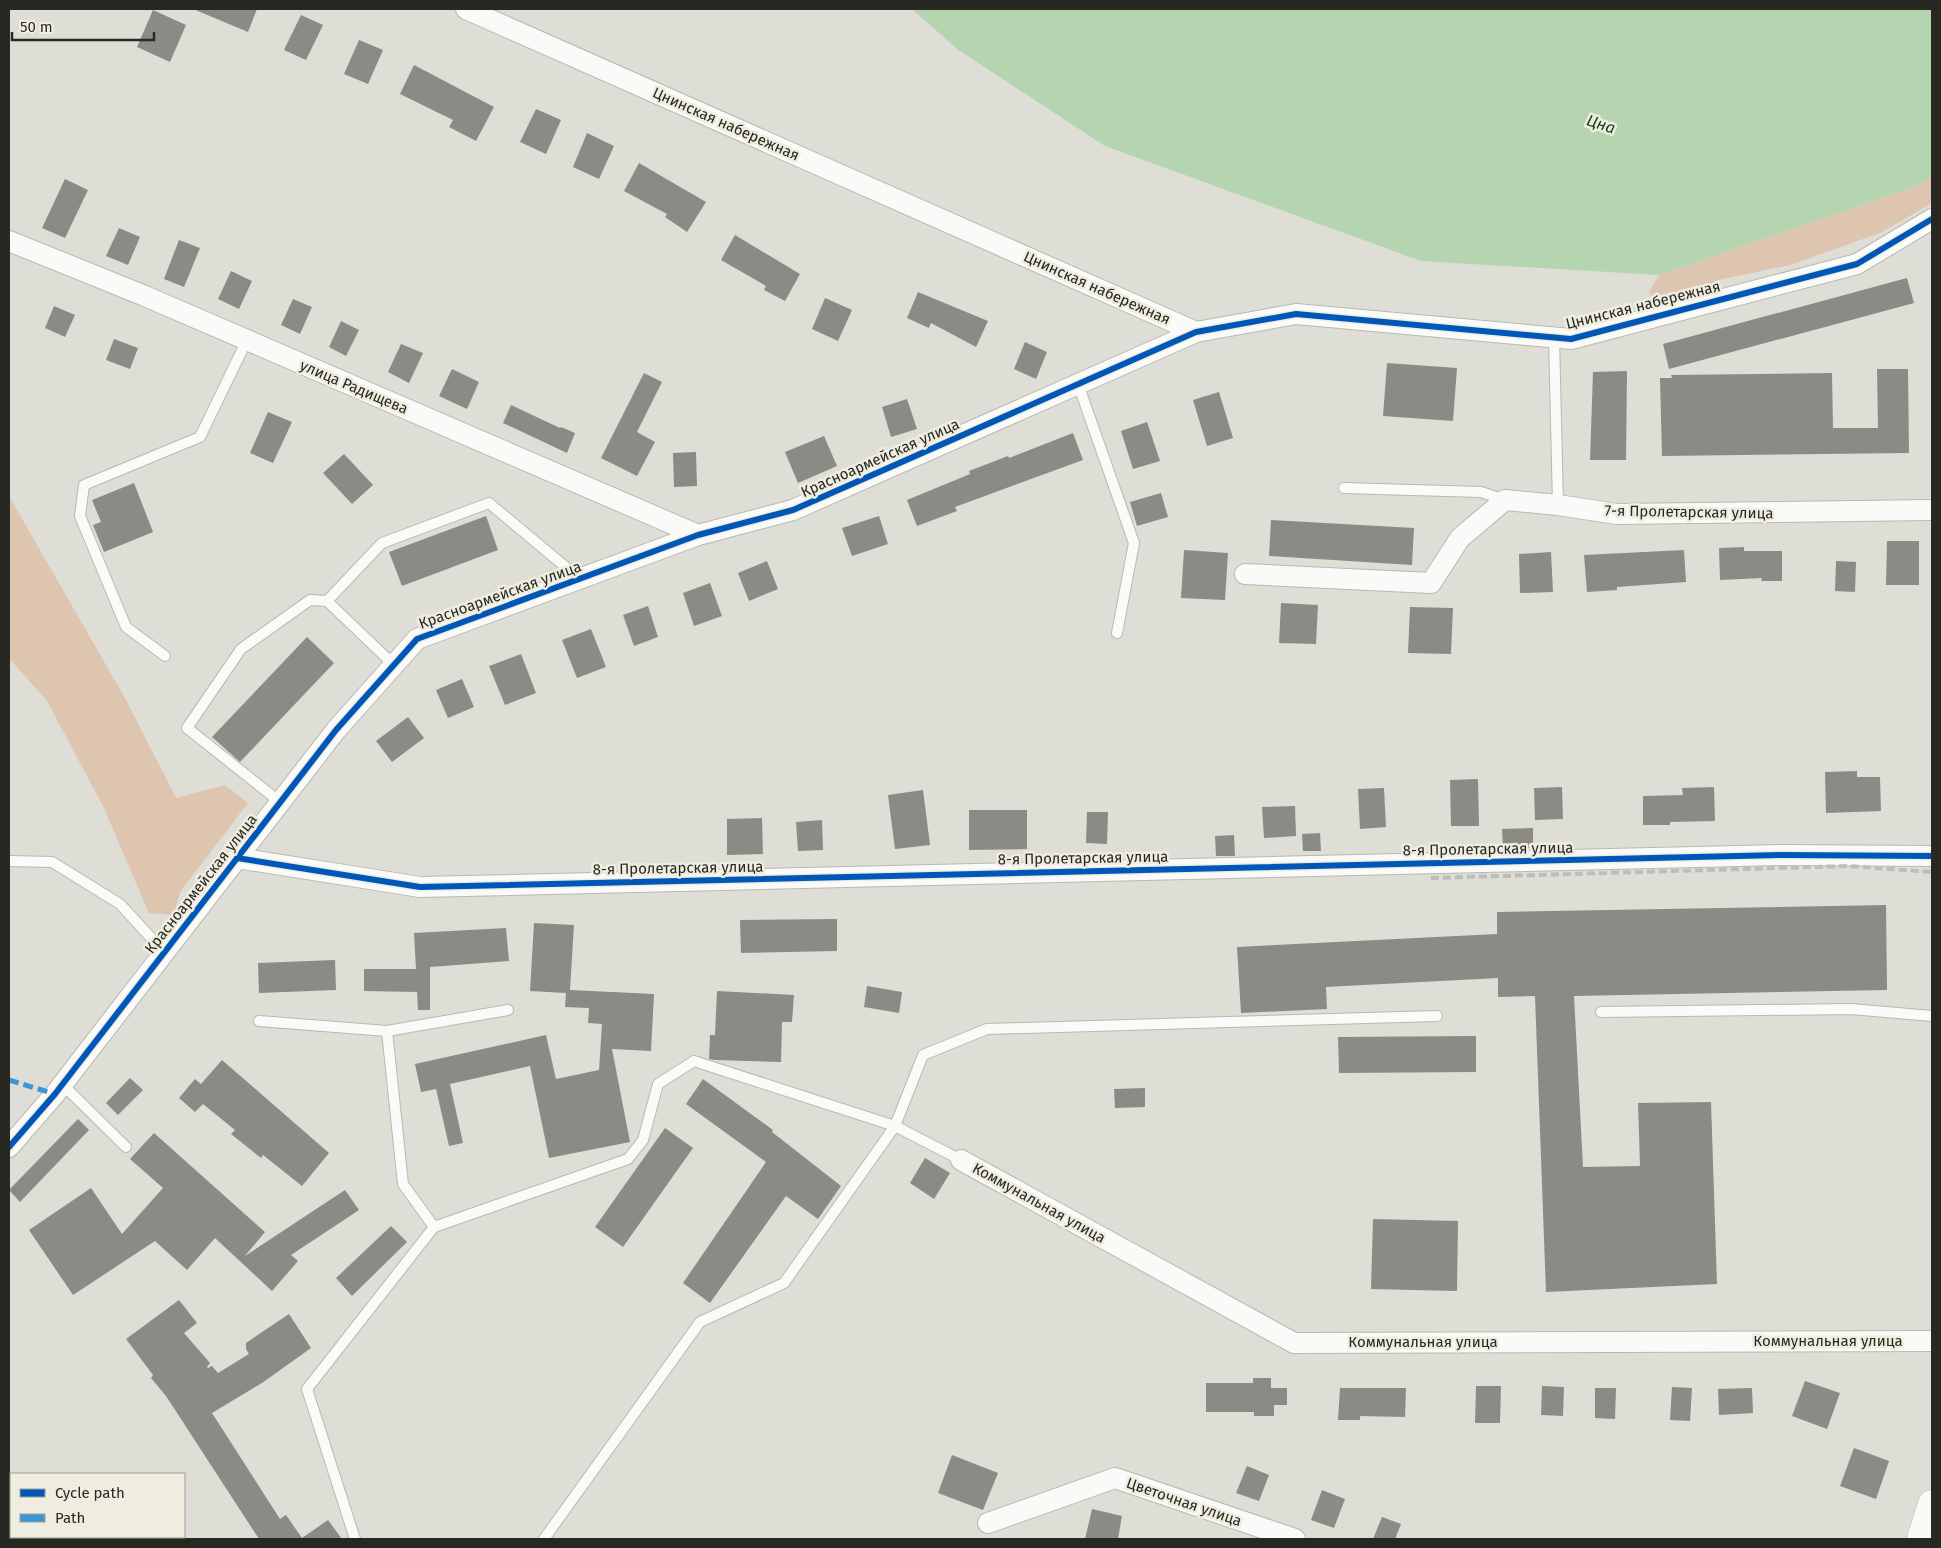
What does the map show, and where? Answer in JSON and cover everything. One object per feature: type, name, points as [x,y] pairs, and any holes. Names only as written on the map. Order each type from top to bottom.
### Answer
[{"type":"main road","points":[[1921,1539],[1932,1504]]},
{"type":"street","name":"Цнинская набережная","points":[[466,9],[1196,332],[1296,314],[1571,339],[1857,264],[1932,219]]},
{"type":"street","name":"улица Радищева","points":[[9,241],[145,296],[698,535]]},
{"type":"street","name":"Красноармейская улица","points":[[9,1146],[63,1085],[336,730],[417,639],[698,535],[793,510],[1196,332]]},
{"type":"street","name":"7-я Пролетарская улица","points":[[1506,500],[1558,505],[1617,514],[1932,510]]},
{"type":"street","points":[[1244,574],[1431,583],[1460,538],[1506,500]]},
{"type":"street","name":"8-я Пролетарская улица","points":[[237,858],[420,887],[1783,855],[1932,856]]},
{"type":"street","name":"Коммунальная улица","points":[[961,1160],[1294,1343],[1932,1341]]},
{"type":"street","name":"Цветочная улица","points":[[988,1523],[1115,1478],[1295,1539]]},
{"type":"lane","points":[[1554,337],[1558,505]]},
{"type":"lane","points":[[165,656],[126,627],[80,516],[84,485],[200,438],[247,340]]},
{"type":"lane","points":[[1078,384],[1134,543],[1117,633]]},
{"type":"lane","points":[[1344,488],[1481,492],[1506,500]]},
{"type":"lane","points":[[327,601],[382,543],[489,503],[580,579]]},
{"type":"lane","points":[[280,802],[187,728],[241,649],[310,600],[327,601],[394,665]]},
{"type":"lane","points":[[9,861],[52,862],[120,904],[164,952]]},
{"type":"lane","points":[[1601,1012],[1851,1009],[1932,1016]]},
{"type":"lane","points":[[259,1021],[387,1031],[508,1010]]},
{"type":"lane","points":[[544,1539],[700,1322],[784,1283],[896,1126],[923,1055],[987,1029],[1438,1016]]},
{"type":"lane","points":[[387,1031],[403,1184],[434,1227]]},
{"type":"lane","points":[[355,1539],[307,1389],[434,1227],[628,1159],[642,1140],[658,1084],[694,1061],[896,1126],[961,1160]]},
{"type":"lane","points":[[63,1085],[126,1147]]},
{"type":"shaded area","points":[[1932,176],[1932,203],[1880,233],[1790,265],[1718,280],[1706,289],[1659,304],[1649,292],[1659,275],[1919,185]]},
{"type":"shaded area","points":[[9,496],[126,700],[176,798],[225,785],[248,803],[180,892],[174,915],[149,913],[103,806],[47,701],[9,658]]},
{"type":"water","name":"Цна","points":[[912,9],[1932,9],[1932,176],[1919,185],[1659,275],[1421,261],[1105,146],[957,49]]},
{"type":"building","points":[[193,9],[257,9],[248,32]]},
{"type":"building","points":[[153,10],[186,25],[170,62],[137,47]]},
{"type":"building","points":[[301,15],[323,25],[306,60],[284,50]]},
{"type":"building","points":[[359,40],[383,50],[368,84],[344,74]]},
{"type":"building","points":[[414,65],[494,107],[476,141],[449,127],[453,120],[400,94]]},
{"type":"building","points":[[536,109],[561,120],[546,154],[520,142]]},
{"type":"building","points":[[587,133],[614,146],[599,179],[573,167]]},
{"type":"building","points":[[639,163],[706,202],[687,232],[665,217],[667,214],[624,191]]},
{"type":"building","points":[[65,179],[88,190],[65,238],[42,228]]},
{"type":"building","points":[[119,228],[140,237],[128,265],[106,256]]},
{"type":"building","points":[[735,235],[800,274],[785,301],[764,290],[766,286],[721,260]]},
{"type":"building","points":[[179,240],[200,248],[184,287],[164,279]]},
{"type":"building","points":[[231,271],[252,281],[239,309],[218,299]]},
{"type":"building","points":[[1907,278],[1914,303],[1669,369],[1663,344]]},
{"type":"building","points":[[918,292],[988,321],[976,347],[931,323],[929,328],[907,318]]},
{"type":"building","points":[[825,298],[852,310],[838,341],[812,329]]},
{"type":"building","points":[[293,299],[312,307],[300,334],[281,325]]},
{"type":"building","points":[[54,306],[75,315],[65,337],[45,328]]},
{"type":"building","points":[[341,321],[359,330],[346,356],[329,347]]},
{"type":"building","points":[[114,339],[138,348],[130,369],[106,360]]},
{"type":"building","points":[[1025,342],[1047,352],[1036,379],[1014,369]]},
{"type":"building","points":[[401,344],[423,353],[409,383],[388,372]]},
{"type":"building","points":[[1387,363],[1457,368],[1453,421],[1383,416]]},
{"type":"building","points":[[452,369],[479,382],[467,409],[439,396]]},
{"type":"building","points":[[1877,369],[1908,369],[1909,453],[1662,456],[1660,378],[1672,378],[1671,375],[1832,373],[1833,428],[1878,428]]},
{"type":"building","points":[[1627,371],[1626,460],[1590,460],[1593,372]]},
{"type":"building","points":[[644,373],[662,382],[637,432],[655,442],[637,476],[601,458]]},
{"type":"building","points":[[1219,392],[1233,438],[1207,446],[1193,400]]},
{"type":"building","points":[[907,399],[917,429],[891,437],[882,407]]},
{"type":"building","points":[[511,405],[575,433],[567,453],[503,423]]},
{"type":"building","points":[[268,412],[292,422],[273,463],[250,453]]},
{"type":"building","points":[[1147,422],[1160,461],[1133,469],[1121,431]]},
{"type":"building","points":[[1073,433],[1083,460],[955,507],[957,511],[917,526],[907,500],[970,474],[969,471],[1008,456],[1009,458]]},
{"type":"building","points":[[824,436],[837,466],[798,483],[785,452]]},
{"type":"building","points":[[696,452],[697,486],[674,487],[673,453]]},
{"type":"building","points":[[344,454],[373,485],[352,504],[323,473]]},
{"type":"building","points":[[134,483],[153,532],[104,552],[93,525],[101,522],[92,500]]},
{"type":"building","points":[[1161,493],[1168,517],[1137,526],[1130,502]]},
{"type":"building","points":[[486,516],[498,550],[402,586],[389,552]]},
{"type":"building","points":[[879,516],[888,544],[852,556],[842,528]]},
{"type":"building","points":[[1271,520],[1414,528],[1412,565],[1269,556]]},
{"type":"building","points":[[1887,541],[1919,541],[1919,585],[1886,585]]},
{"type":"building","points":[[1744,547],[1744,551],[1782,551],[1782,581],[1761,581],[1762,578],[1720,580],[1719,548]]},
{"type":"building","points":[[1184,550],[1228,553],[1225,600],[1181,598]]},
{"type":"building","points":[[1684,550],[1686,582],[1617,587],[1617,590],[1587,592],[1584,555]]},
{"type":"building","points":[[1551,552],[1553,592],[1520,593],[1519,554]]},
{"type":"building","points":[[767,561],[778,589],[749,601],[738,573]]},
{"type":"building","points":[[1836,561],[1856,562],[1855,592],[1835,591]]},
{"type":"building","points":[[710,583],[722,616],[694,626],[683,593]]},
{"type":"building","points":[[1281,603],[1318,605],[1316,644],[1279,643]]},
{"type":"building","points":[[648,606],[658,637],[634,646],[623,615]]},
{"type":"building","points":[[1410,607],[1453,608],[1451,654],[1408,653]]},
{"type":"building","points":[[591,629],[606,667],[577,678],[562,640]]},
{"type":"building","points":[[307,637],[334,663],[240,762],[212,737]]},
{"type":"building","points":[[521,654],[536,693],[505,705],[489,666]]},
{"type":"building","points":[[462,679],[474,707],[448,718],[436,690]]},
{"type":"building","points":[[408,717],[424,738],[392,762],[376,741]]},
{"type":"building","points":[[1857,771],[1857,777],[1880,777],[1881,811],[1826,813],[1825,772]]},
{"type":"building","points":[[1478,779],[1479,826],[1451,826],[1450,780]]},
{"type":"building","points":[[1562,787],[1563,819],[1535,820],[1534,788]]},
{"type":"building","points":[[1714,787],[1715,821],[1643,825],[1643,796],[1683,795],[1682,788]]},
{"type":"building","points":[[1384,788],[1386,827],[1360,829],[1358,789]]},
{"type":"building","points":[[923,790],[930,845],[895,849],[888,795]]},
{"type":"building","points":[[1295,806],[1296,836],[1264,838],[1262,807]]},
{"type":"building","points":[[969,810],[1027,810],[1027,849],[969,850]]},
{"type":"building","points":[[1087,812],[1108,812],[1107,844],[1086,843]]},
{"type":"building","points":[[762,818],[763,854],[727,855],[727,819]]},
{"type":"building","points":[[822,820],[823,850],[798,851],[796,822]]},
{"type":"building","points":[[1533,828],[1533,848],[1503,849],[1502,829]]},
{"type":"building","points":[[1320,833],[1321,851],[1303,851],[1302,834]]},
{"type":"building","points":[[1234,835],[1235,856],[1216,856],[1215,836]]},
{"type":"building","points":[[1886,905],[1887,990],[1574,996],[1583,1167],[1640,1166],[1638,1103],[1711,1102],[1717,1284],[1546,1292],[1535,996],[1498,997],[1498,978],[1326,987],[1327,1009],[1241,1013],[1237,947],[1497,934],[1497,912]]},
{"type":"building","points":[[837,919],[837,951],[741,953],[740,920]]},
{"type":"building","points":[[534,923],[574,925],[570,990],[654,994],[651,1051],[612,1049],[630,1142],[549,1158],[530,1066],[450,1084],[463,1143],[449,1146],[436,1089],[421,1092],[415,1064],[546,1035],[556,1079],[599,1070],[602,1024],[588,1023],[589,1008],[565,1007],[566,993],[530,991]]},
{"type":"building","points":[[506,928],[509,961],[430,967],[430,1010],[418,1010],[417,992],[364,991],[364,969],[416,969],[414,933]]},
{"type":"building","points":[[335,960],[336,990],[259,993],[258,963]]},
{"type":"building","points":[[867,986],[902,992],[899,1013],[864,1007]]},
{"type":"building","points":[[717,991],[794,995],[792,1022],[782,1022],[781,1062],[709,1059],[710,1035],[715,1035]]},
{"type":"building","points":[[1476,1036],[1476,1072],[1339,1073],[1338,1037]]},
{"type":"building","points":[[222,1060],[329,1153],[302,1186],[263,1155],[261,1158],[231,1134],[235,1130],[203,1104],[195,1112],[179,1098],[195,1079],[201,1084]]},
{"type":"building","points":[[130,1078],[143,1090],[118,1115],[106,1103]]},
{"type":"building","points":[[703,1079],[773,1130],[772,1132],[841,1186],[818,1219],[786,1196],[710,1303],[683,1283],[766,1162],[686,1104]]},
{"type":"building","points":[[1145,1088],[1145,1107],[1115,1108],[1114,1089]]},
{"type":"building","points":[[78,1119],[89,1130],[20,1202],[9,1190]]},
{"type":"building","points":[[665,1128],[693,1148],[623,1247],[595,1227]]},
{"type":"building","points":[[154,1133],[265,1232],[245,1256],[345,1190],[359,1210],[291,1255],[298,1261],[272,1291],[215,1238],[187,1270],[155,1241],[73,1295],[29,1230],[91,1188],[122,1234],[163,1188],[130,1159]]},
{"type":"building","points":[[925,1158],[950,1173],[934,1199],[910,1183]]},
{"type":"building","points":[[1373,1219],[1458,1221],[1457,1291],[1371,1289]]},
{"type":"building","points":[[391,1226],[407,1242],[352,1296],[336,1278]]},
{"type":"building","points":[[179,1300],[197,1323],[184,1333],[210,1363],[207,1367],[212,1366],[218,1373],[249,1354],[246,1349],[246,1343],[289,1314],[311,1348],[262,1383],[212,1413],[280,1519],[286,1515],[302,1538],[328,1520],[342,1539],[259,1539],[166,1396],[151,1378],[153,1375],[126,1339]]},
{"type":"building","points":[[1253,1378],[1271,1378],[1271,1388],[1287,1388],[1287,1405],[1274,1405],[1274,1416],[1254,1416],[1254,1412],[1206,1412],[1206,1383],[1253,1383]]},
{"type":"building","points":[[1805,1381],[1840,1393],[1827,1429],[1792,1416]]},
{"type":"building","points":[[1476,1386],[1501,1386],[1500,1423],[1475,1423]]},
{"type":"building","points":[[1542,1386],[1564,1387],[1563,1416],[1541,1415]]},
{"type":"building","points":[[1672,1387],[1692,1388],[1690,1421],[1670,1420]]},
{"type":"building","points":[[1340,1388],[1406,1388],[1405,1417],[1360,1416],[1360,1420],[1338,1420]]},
{"type":"building","points":[[1595,1388],[1616,1388],[1615,1419],[1595,1418]]},
{"type":"building","points":[[1752,1388],[1753,1413],[1719,1415],[1718,1389]]},
{"type":"building","points":[[1854,1448],[1889,1461],[1876,1499],[1840,1486]]},
{"type":"building","points":[[952,1455],[998,1473],[983,1510],[938,1493]]},
{"type":"building","points":[[1247,1466],[1269,1475],[1259,1501],[1236,1493]]},
{"type":"building","points":[[1322,1490],[1345,1499],[1334,1528],[1311,1520]]},
{"type":"building","points":[[1092,1509],[1122,1516],[1118,1539],[1085,1539]]},
{"type":"building","points":[[1382,1517],[1401,1524],[1395,1539],[1373,1539]]},
{"type":"railway","points":[[1431,878],[1848,866],[1932,872]]},
{"type":"marked path","points":[[9,1080],[55,1094]]},
{"type":"cycle path","points":[[9,1147],[55,1094],[336,730],[417,639],[698,535],[793,510],[1196,332],[1296,314],[1571,339],[1857,264],[1932,219]]},
{"type":"cycle path","points":[[237,858],[420,887],[1783,855],[1932,856]]}]
